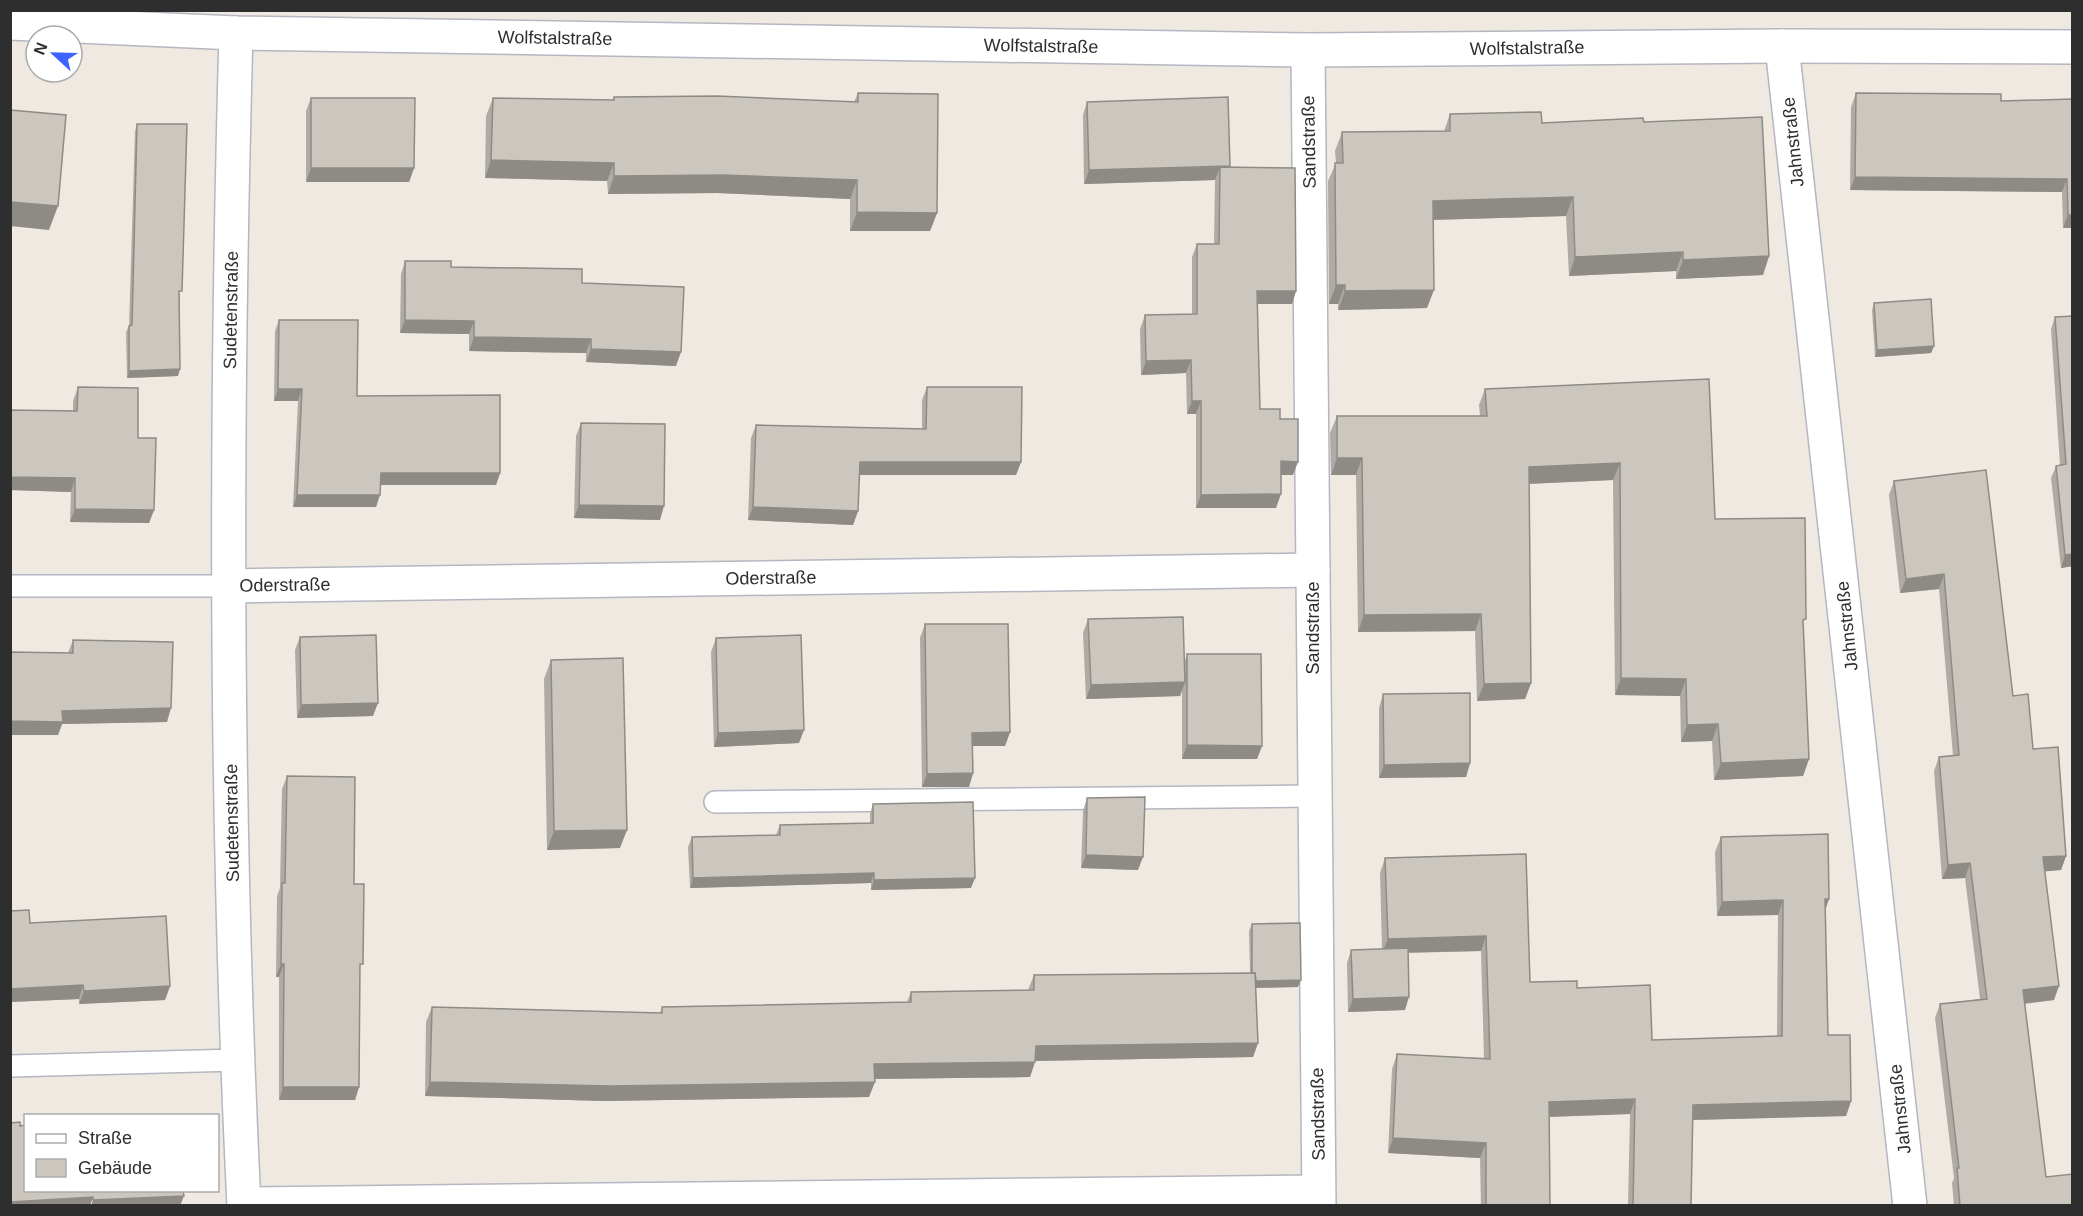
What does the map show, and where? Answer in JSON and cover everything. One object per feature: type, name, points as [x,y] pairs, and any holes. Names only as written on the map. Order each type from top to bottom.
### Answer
[{"type":"street","name":"Wolfstalstraße","points":[[10,23],[236,33],[1308,50],[1782,46],[2073,47]]},
{"type":"street","name":"Sudetenstraße","points":[[236,33],[228,586],[237,1060],[244,1205]]},
{"type":"street","name":"Jahnstraße","points":[[1782,46],[1910,1206]]},
{"type":"street","name":"Sandstraße","points":[[1308,50],[1319,1199]]},
{"type":"street","name":"Oderstraße","points":[[228,586],[1313,570]]},
{"type":"street","points":[[244,1205],[1319,1199]]},
{"type":"lane","points":[[10,586],[228,586]]},
{"type":"lane","points":[[715,802],[1314,796]]},
{"type":"lane","points":[[10,1066],[237,1060]]},
{"type":"building","points":[[858,93],[938,94],[937,213],[857,212],[857,180],[723,175],[614,176],[614,163],[491,160],[493,98],[614,100],[614,97],[717,96],[858,102]]},
{"type":"building","points":[[1856,93],[2001,94],[2001,101],[2073,99],[2073,215],[2068,215],[2067,179],[1855,177]]},
{"type":"building","points":[[1228,97],[1230,166],[1089,170],[1087,102]]},
{"type":"building","points":[[311,98],[415,98],[414,168],[311,168]]},
{"type":"building","points":[[10,110],[66,115],[58,206],[10,202]]},
{"type":"building","points":[[1541,112],[1542,123],[1643,118],[1644,122],[1762,117],[1769,256],[1683,260],[1683,252],[1575,257],[1573,197],[1433,201],[1434,290],[1345,291],[1345,285],[1336,285],[1335,163],[1343,163],[1342,132],[1450,131],[1450,114]]},
{"type":"building","points":[[137,124],[187,124],[182,291],[179,291],[180,369],[129,371]]},
{"type":"building","points":[[1220,167],[1295,168],[1296,291],[1257,291],[1260,409],[1280,409],[1280,419],[1298,419],[1298,462],[1281,461],[1281,494],[1201,495],[1201,401],[1192,401],[1191,360],[1146,361],[1145,315],[1197,314],[1197,244],[1219,244]]},
{"type":"building","points":[[405,261],[451,261],[451,267],[582,269],[582,283],[684,287],[681,352],[591,349],[591,339],[474,337],[474,321],[405,320]]},
{"type":"building","points":[[1931,299],[1934,346],[1877,350],[1874,303]]},
{"type":"building","points":[[2073,316],[2073,554],[2065,555],[2056,466],[2066,464],[2055,317]]},
{"type":"building","points":[[279,320],[358,320],[357,396],[500,395],[500,473],[381,473],[380,495],[297,495],[302,389],[278,389]]},
{"type":"building","points":[[1709,379],[1715,519],[1805,518],[1806,619],[1803,620],[1809,759],[1721,763],[1718,724],[1687,725],[1686,679],[1621,678],[1620,463],[1529,467],[1531,683],[1484,684],[1481,614],[1364,615],[1362,458],[1337,458],[1337,416],[1487,416],[1485,389]]},
{"type":"building","points":[[78,387],[138,388],[138,438],[156,438],[154,510],[75,509],[75,478],[10,477],[10,410],[77,411]]},
{"type":"building","points":[[927,387],[1022,387],[1021,462],[860,462],[858,511],[753,507],[756,425],[926,429]]},
{"type":"building","points":[[581,423],[665,424],[664,506],[579,505]]},
{"type":"building","points":[[1986,470],[2013,696],[2028,694],[2033,749],[2058,747],[2066,856],[2043,857],[2059,986],[2023,990],[2046,1177],[2073,1174],[2073,1206],[1960,1206],[1957,1168],[1959,1168],[1940,1004],[1987,999],[1970,863],[1948,865],[1939,757],[1959,755],[1944,574],[1906,579],[1894,481]]},
{"type":"building","points":[[1183,617],[1185,682],[1091,685],[1088,619]]},
{"type":"building","points":[[925,624],[1008,624],[1010,732],[972,733],[973,773],[927,774]]},
{"type":"building","points":[[376,635],[378,703],[301,705],[300,637]]},
{"type":"building","points":[[801,635],[804,730],[718,733],[716,638]]},
{"type":"building","points":[[73,640],[173,642],[171,708],[62,711],[63,722],[10,721],[10,652],[73,653]]},
{"type":"building","points":[[1187,654],[1261,654],[1262,746],[1187,745]]},
{"type":"building","points":[[623,658],[627,830],[554,831],[551,660]]},
{"type":"building","points":[[1470,693],[1470,763],[1384,765],[1383,694]]},
{"type":"building","points":[[287,776],[355,777],[354,884],[364,884],[363,964],[360,964],[359,1087],[283,1087],[282,883],[285,883]]},
{"type":"building","points":[[1145,797],[1143,857],[1086,855],[1087,798]]},
{"type":"building","points":[[973,802],[975,878],[874,880],[874,873],[693,878],[692,837],[780,835],[780,825],[873,823],[873,804]]},
{"type":"building","points":[[1828,834],[1829,899],[1825,899],[1828,1035],[1850,1035],[1851,1101],[1693,1105],[1691,1206],[1633,1206],[1635,1099],[1549,1102],[1550,1206],[1486,1206],[1486,1143],[1393,1138],[1397,1054],[1490,1059],[1486,936],[1388,939],[1385,858],[1526,854],[1530,982],[1577,981],[1577,988],[1650,985],[1652,1040],[1782,1036],[1783,900],[1722,902],[1721,837]]},
{"type":"building","points":[[29,910],[30,923],[166,916],[170,986],[84,991],[83,985],[10,989],[10,911]]},
{"type":"building","points":[[1300,923],[1301,980],[1256,981],[1255,973],[1252,973],[1252,924]]},
{"type":"building","points":[[1408,948],[1409,997],[1353,999],[1351,950]]},
{"type":"building","points":[[1255,973],[1258,1043],[1036,1046],[1035,1062],[874,1064],[875,1082],[610,1086],[430,1082],[432,1007],[662,1013],[662,1007],[911,1002],[911,992],[1034,990],[1034,975]]},
{"type":"building","points":[[20,1122],[20,1126],[24,1125],[24,1192],[183,1192],[184,1196],[93,1200],[93,1197],[10,1202],[10,1123]]}]
